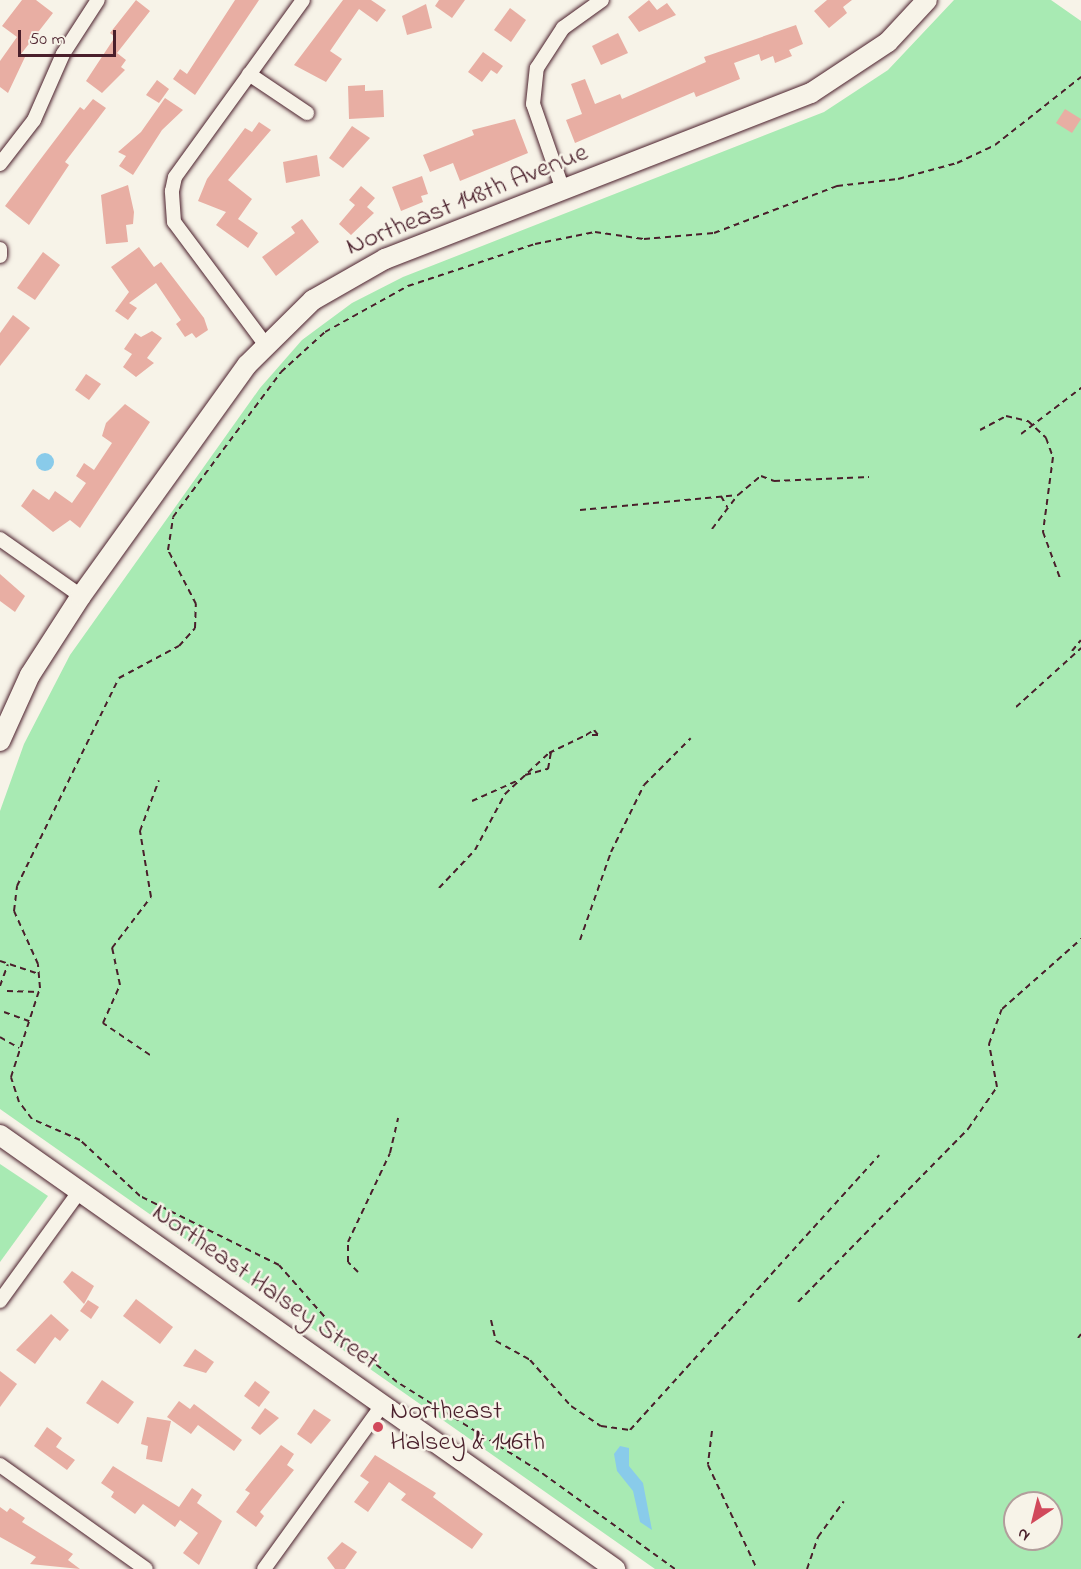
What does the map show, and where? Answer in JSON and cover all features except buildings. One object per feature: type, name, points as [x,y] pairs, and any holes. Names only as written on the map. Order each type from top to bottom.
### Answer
[{"type":"main road","name":"Northeast 148th Avenue","points":[[0,741],[30,675],[81,596],[265,344],[313,300],[358,271],[810,93],[888,42],[927,0]]},
{"type":"main road","name":"Northeast Halsey Street","points":[[0,1134],[81,1189],[615,1569]]},
{"type":"street","points":[[0,164],[34,120],[63,54],[98,0]]},
{"type":"street","points":[[265,344],[174,222],[172,203],[176,177],[303,0]]},
{"type":"street","points":[[563,190],[533,104],[537,68],[563,28],[602,0]]},
{"type":"street","points":[[249,74],[307,113]]},
{"type":"street","points":[[0,539],[81,596]]},
{"type":"street","points":[[0,1301],[81,1189]]},
{"type":"street","points":[[264,1569],[383,1404]]},
{"type":"street","points":[[0,1465],[146,1569]]},
{"type":"path","points":[[675,1569],[539,1471],[397,1382],[338,1332],[279,1264],[145,1199],[80,1140],[32,1119],[12,1088],[19,1048],[39,992],[39,974],[15,911],[23,867],[79,769],[119,678],[179,646],[195,628],[196,604],[168,550],[173,517],[299,353],[359,309],[408,286],[535,244],[595,232],[644,239],[714,232],[837,186],[898,179],[957,163],[995,145],[1081,77]]},
{"type":"path","points":[[1021,434],[1081,388]]},
{"type":"path","points":[[980,430],[1001,416],[1032,424],[1053,457],[1043,532],[1061,581]]},
{"type":"path","points":[[712,529],[738,495],[761,477],[774,481],[869,477]]},
{"type":"path","points":[[580,510],[738,495]]},
{"type":"path","points":[[721,496],[728,508]]},
{"type":"path","points":[[1016,707],[1069,655],[1081,640]]},
{"type":"path","points":[[1069,655],[1081,648]]},
{"type":"path","points":[[439,888],[470,856],[500,800],[551,752],[586,735]]},
{"type":"path","points":[[580,940],[611,852],[642,789],[691,738]]},
{"type":"path","points":[[525,775],[548,769],[551,752]]},
{"type":"path","points":[[472,801],[521,779]]},
{"type":"path","points":[[150,1054],[103,1023],[120,984],[112,948],[151,897],[140,831],[159,780]]},
{"type":"path","points":[[798,1302],[968,1130],[997,1087],[989,1044],[1002,1009],[1081,939]]},
{"type":"path","points":[[0,961],[39,974]]},
{"type":"path","points":[[0,986],[8,964]]},
{"type":"path","points":[[7,991],[39,992]]},
{"type":"path","points":[[4,1012],[29,1021]]},
{"type":"path","points":[[0,1037],[19,1048]]},
{"type":"path","points":[[358,1272],[348,1262],[348,1242],[390,1153],[398,1118]]},
{"type":"path","points":[[491,1320],[496,1341],[530,1360],[571,1406],[600,1426],[630,1430],[879,1155]]},
{"type":"path","points":[[1078,1338],[1081,1334]]},
{"type":"path","points":[[712,1431],[708,1465],[757,1569]]},
{"type":"path","points":[[807,1569],[818,1536],[844,1501]]},
{"type":"green space","points":[[954,0],[1051,0],[1081,21],[1081,1569],[655,1569],[0,1109],[0,811],[24,744],[70,655],[260,388],[302,340],[352,303],[403,277],[824,112],[888,70]]},
{"type":"green space","points":[[0,1164],[48,1196],[0,1262]]},
{"type":"water","points":[[45,453],[51,456],[54,462],[51,468],[45,471],[39,468],[36,462],[39,456]]},
{"type":"water","points":[[620,1446],[629,1448],[629,1466],[643,1483],[652,1530],[640,1522],[633,1491],[617,1471],[614,1454]]},
{"type":"place","name":"Northeast Halsey & 146th","points":[[378,1427]]}]
